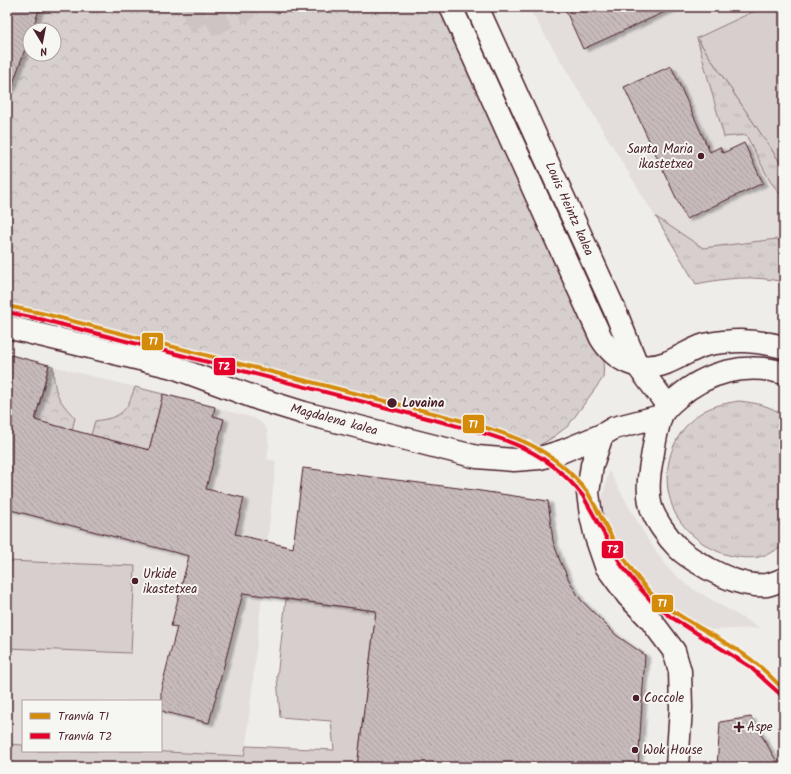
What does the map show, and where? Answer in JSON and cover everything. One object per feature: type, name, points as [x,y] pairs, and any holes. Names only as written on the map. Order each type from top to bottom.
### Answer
[{"type":"main road","points":[[451,7],[600,338],[608,349],[618,358],[637,365],[652,366],[665,363],[703,346],[732,340],[763,342],[784,347]]},
{"type":"main road","name":"Louis Heintz kalea","points":[[477,7],[616,313],[637,365],[665,411]]},
{"type":"main road","name":"Magdalena kalea","points":[[7,327],[173,367],[259,399],[304,413],[476,457],[514,460],[540,458],[563,451],[602,435],[614,428],[665,411]]},
{"type":"main road","points":[[784,374],[770,369],[739,369],[709,377],[687,389],[665,411],[653,450],[648,481],[650,504],[660,525],[679,549],[697,562],[725,578],[746,584],[767,585],[784,579]]},
{"type":"main road","points":[[602,435],[592,465],[588,493],[591,515],[596,537],[606,566],[628,596],[650,619],[674,651],[680,671],[681,708],[677,767]]},
{"type":"shaded area","name":"Santa Maria ikastetxea","points":[[528,7],[784,7],[784,282],[745,277],[728,278],[696,284]]},
{"type":"shaded area","name":"Urkide ikastetxea","points":[[7,354],[254,418],[263,424],[267,430],[269,445],[267,459],[276,461],[245,756],[162,752],[162,700],[22,700],[22,745],[7,744]]},
{"type":"shaded area","points":[[609,471],[648,540],[668,568],[688,586],[760,628],[710,630],[704,642],[678,626],[648,604],[621,571],[598,515]]},
{"type":"green space","points":[[7,7],[445,7],[583,310],[604,362],[603,378],[568,426],[538,446],[523,451],[472,430],[243,372],[7,316]]},
{"type":"green space","points":[[763,7],[784,7],[784,168],[697,38]]},
{"type":"green space","points":[[697,38],[784,168],[784,199],[770,181],[746,135],[724,137]]},
{"type":"green space","points":[[656,217],[703,248],[777,239],[784,246],[784,282],[740,278],[696,284]]},
{"type":"green space","points":[[49,365],[53,366],[54,382],[60,400],[75,418],[72,430],[24,418],[39,407]]},
{"type":"green space","points":[[135,387],[163,394],[149,450],[91,435],[95,421],[111,418],[126,408]]},
{"type":"green space","points":[[739,401],[768,407],[784,416],[784,546],[769,554],[759,557],[747,558],[734,556],[723,553],[701,542],[683,525],[676,515],[669,495],[667,483],[669,459],[678,437],[685,427],[694,418],[708,409],[721,404]]},
{"type":"green space","points":[[7,561],[135,566],[131,653],[7,648]]},
{"type":"green space","points":[[286,599],[376,611],[357,767],[7,767],[7,744],[22,745],[22,752],[162,752],[244,756],[246,746],[334,750],[331,721],[280,717],[277,677]]},
{"type":"green space","points":[[784,683],[784,702],[774,689]]},
{"type":"building","points":[[7,7],[40,7],[35,22],[22,22],[22,58],[11,89],[7,89]]},
{"type":"building","points":[[564,7],[676,7],[583,49]]},
{"type":"building","points":[[671,66],[710,152],[720,147],[723,153],[744,143],[763,183],[686,219],[624,87]]},
{"type":"building","points":[[7,354],[49,365],[35,420],[149,450],[163,394],[215,407],[213,416],[224,419],[206,489],[244,498],[235,534],[293,548],[303,468],[548,501],[553,541],[560,561],[580,599],[616,635],[645,655],[638,767],[357,767],[376,611],[243,593],[209,723],[162,711],[161,689],[177,627],[171,626],[189,556],[7,509]]},
{"type":"building","points":[[751,717],[780,767],[717,767],[720,722]]},
{"type":"tunnel","points":[[191,7],[201,30],[251,7]]},
{"type":"tram line","name":"T1","points":[[7,306],[41,313],[452,418],[492,430],[527,443],[559,463],[574,476],[588,493],[628,564],[637,577],[658,600],[669,609],[730,645],[753,661],[784,690]]},
{"type":"tram line","name":"T2","points":[[7,312],[40,319],[450,424],[489,435],[524,448],[554,467],[569,480],[583,496],[622,566],[653,603],[671,617],[749,666],[780,694]]},
{"type":"place","name":"Santa Maria ikastetxea","points":[[701,156]]},
{"type":"place","name":"Lovaina","points":[[392,403]]},
{"type":"place","name":"Urkide ikastetxea","points":[[135,581]]},
{"type":"place","name":"Coccole","points":[[636,698]]},
{"type":"place","name":"Aspe","points":[[739,727]]},
{"type":"place","name":"Wok House","points":[[635,750]]}]
